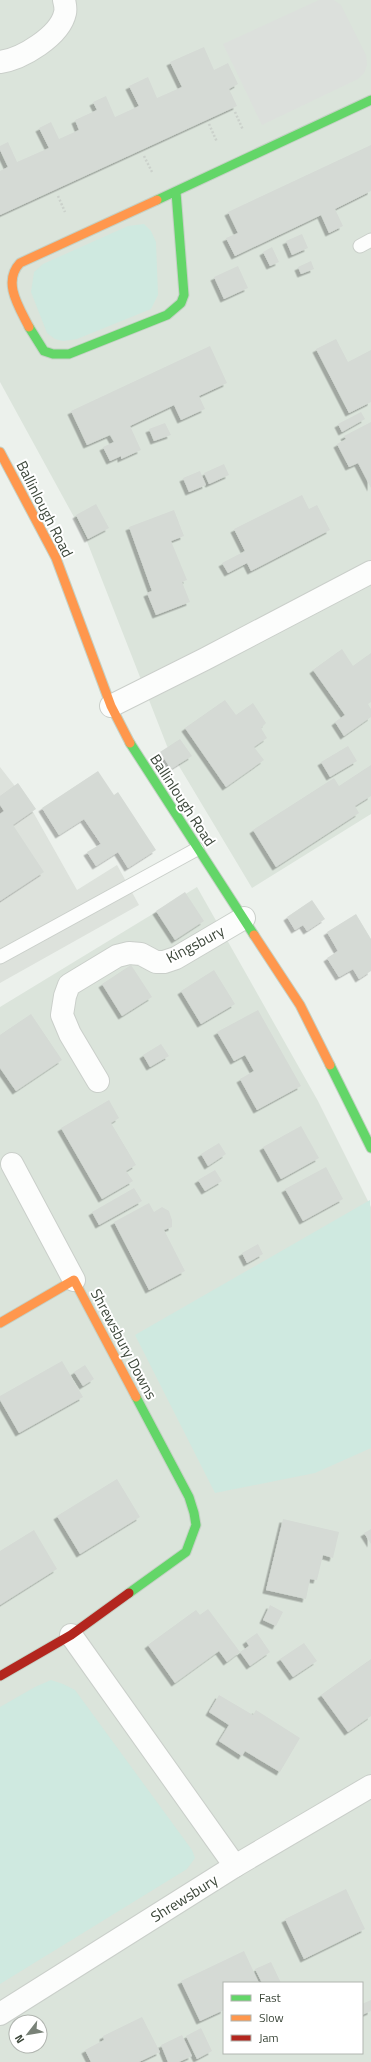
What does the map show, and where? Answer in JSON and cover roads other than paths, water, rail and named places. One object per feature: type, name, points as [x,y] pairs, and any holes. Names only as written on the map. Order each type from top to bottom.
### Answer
[{"type":"street","points":[[0,62],[7,62],[32,50],[51,36],[60,25],[65,12],[64,0]]},
{"type":"street","points":[[176,192],[184,295],[181,303],[167,315],[69,354],[55,354],[43,351],[36,343],[11,283],[14,270],[20,263],[176,192],[371,100]]},
{"type":"street","name":"Ballinlough Road","points":[[0,452],[56,558],[111,706],[148,773],[300,1005],[371,1148]]},
{"type":"street","points":[[111,706],[205,659],[371,572]]},
{"type":"street","name":"Kingsbury","points":[[98,1081],[70,1034],[62,1015],[65,996],[69,985],[117,956],[129,953],[141,954],[156,962],[164,962],[176,958],[244,918]]},
{"type":"street","points":[[12,1164],[74,1280]]},
{"type":"street","name":"Shrewsbury Downs","points":[[0,1323],[74,1280],[189,1497],[197,1518],[195,1535],[186,1552],[71,1635],[0,1676]]},
{"type":"street","points":[[71,1635],[235,1866]]},
{"type":"street","name":"Shrewsbury","points":[[0,2014],[235,1866],[371,1786]]},
{"type":"lane","points":[[0,957],[197,849]]}]
